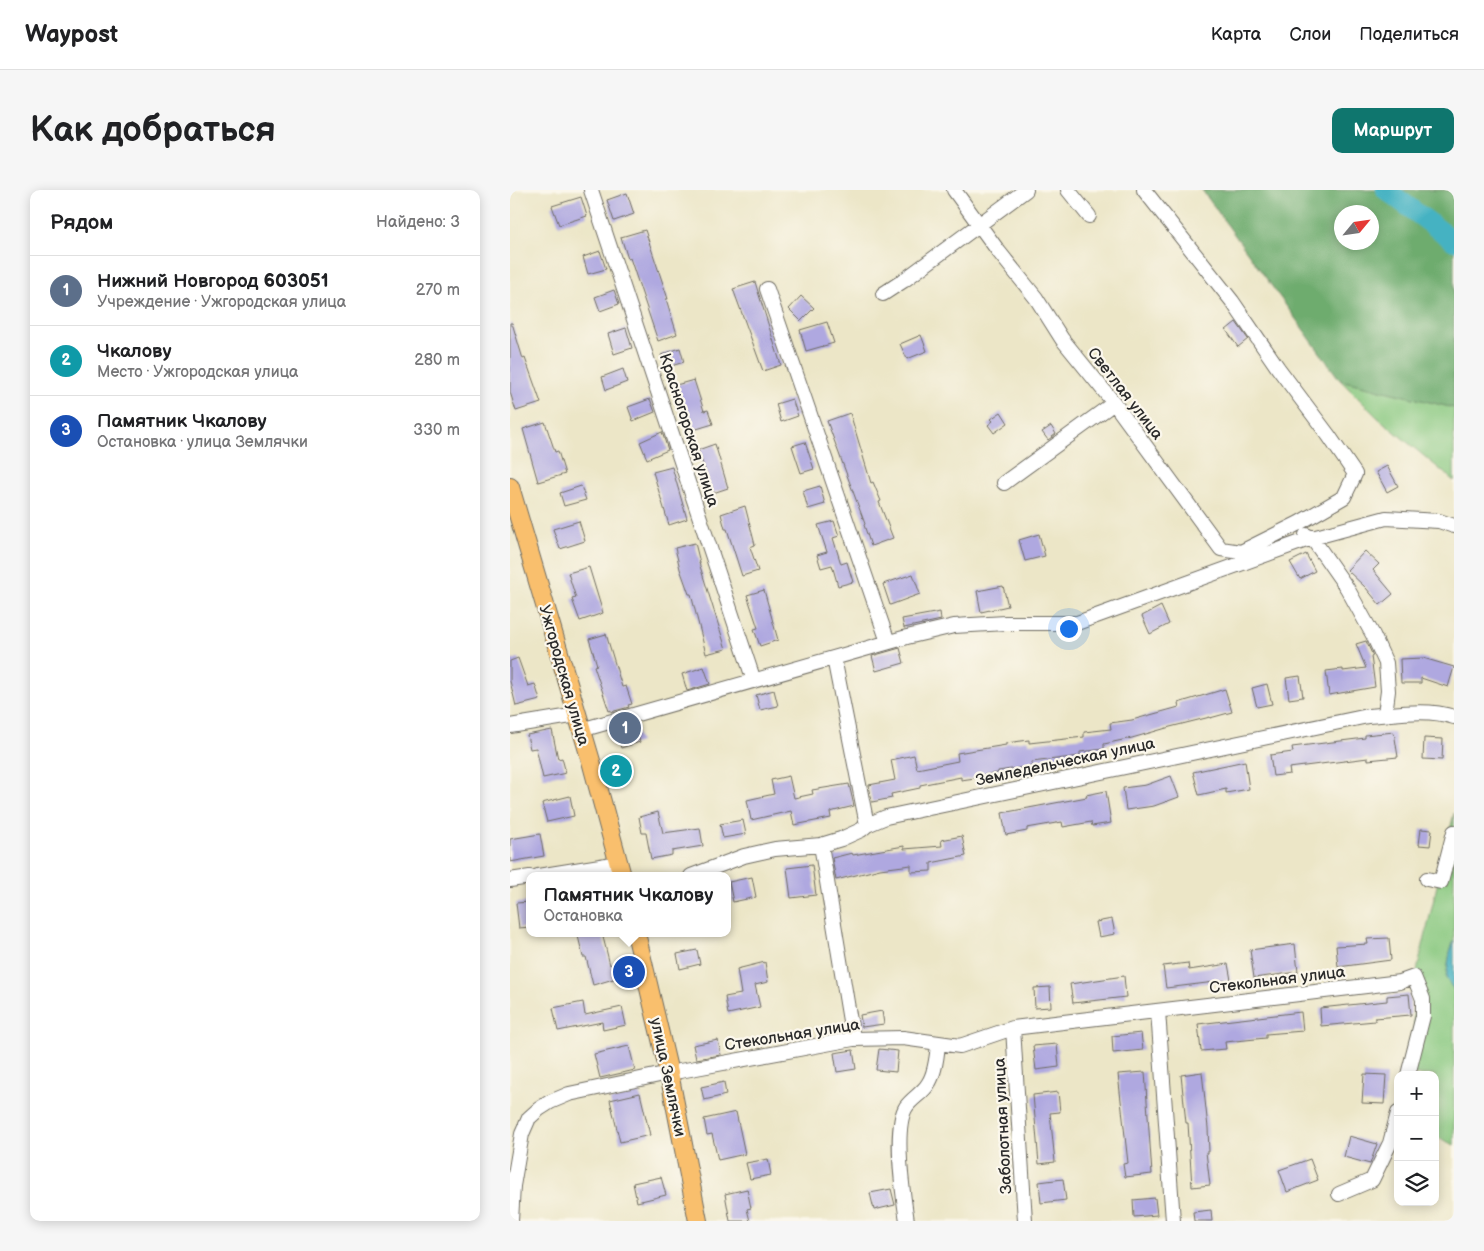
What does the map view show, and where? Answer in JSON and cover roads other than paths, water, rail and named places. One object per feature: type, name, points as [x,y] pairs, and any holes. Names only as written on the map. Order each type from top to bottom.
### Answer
[{"type":"main road","name":"Ужгородская улица","points":[[510,487],[620,869]]},
{"type":"main road","name":"улица Землячки","points":[[637,937],[669,1073],[698,1221]]},
{"type":"street","name":"Красногорская улица","points":[[591,190],[754,681]]},
{"type":"street","name":"Светлая улица","points":[[954,190],[1036,298],[1062,339],[1114,404],[1221,549],[1241,552],[1299,523],[1344,497],[1355,474],[1232,301],[1144,190]]},
{"type":"street","points":[[883,294],[1026,190]]},
{"type":"street","points":[[1068,190],[1089,216]]},
{"type":"street","points":[[766,289],[888,642]]},
{"type":"street","points":[[1004,483],[1114,404]]},
{"type":"street","points":[[510,726],[579,722],[754,681],[888,642],[954,626],[1077,623],[1312,538],[1386,518],[1439,521],[1454,526]]},
{"type":"street","points":[[1299,523],[1301,533],[1312,538],[1347,588],[1386,663],[1388,691],[1386,714]]},
{"type":"street","points":[[834,658],[867,825]]},
{"type":"street","name":"Земледельческая улица","points":[[703,872],[752,854],[775,849],[821,845],[861,830],[867,825],[886,817],[1368,716],[1414,712],[1445,714],[1454,717]]},
{"type":"street","points":[[1427,879],[1441,882],[1454,832]]},
{"type":"street","points":[[821,845],[853,1039]]},
{"type":"street","points":[[585,872],[620,869]]},
{"type":"street","points":[[510,880],[526,878]]},
{"type":"street","name":"Стекольная улица","points":[[511,1221],[513,1186],[522,1134],[529,1118],[550,1102],[569,1094],[669,1073],[853,1039],[904,1038],[960,1046],[1014,1028],[1400,982],[1414,977],[1423,999],[1424,1016],[1409,1071]]},
{"type":"street","points":[[1158,1011],[1173,1221]]},
{"type":"street","name":"Заболотная улица","points":[[1014,1028],[1025,1221]]},
{"type":"street","points":[[907,1221],[901,1181],[900,1133],[906,1107],[928,1084],[937,1057],[938,1044]]},
{"type":"street","points":[[1339,1194],[1372,1180],[1390,1143],[1397,1116]]},
{"type":"water","points":[[1454,941],[1454,990],[1446,978],[1450,952]]},
{"type":"waterway","points":[[1386,190],[1454,241]]},
{"type":"place","name":"Нижний Новгород 603051","points":[[625,728]]},
{"type":"place","name":"Чкалову","points":[[616,771]]},
{"type":"place","name":"Памятник Чкалову","points":[[629,972]]}]
